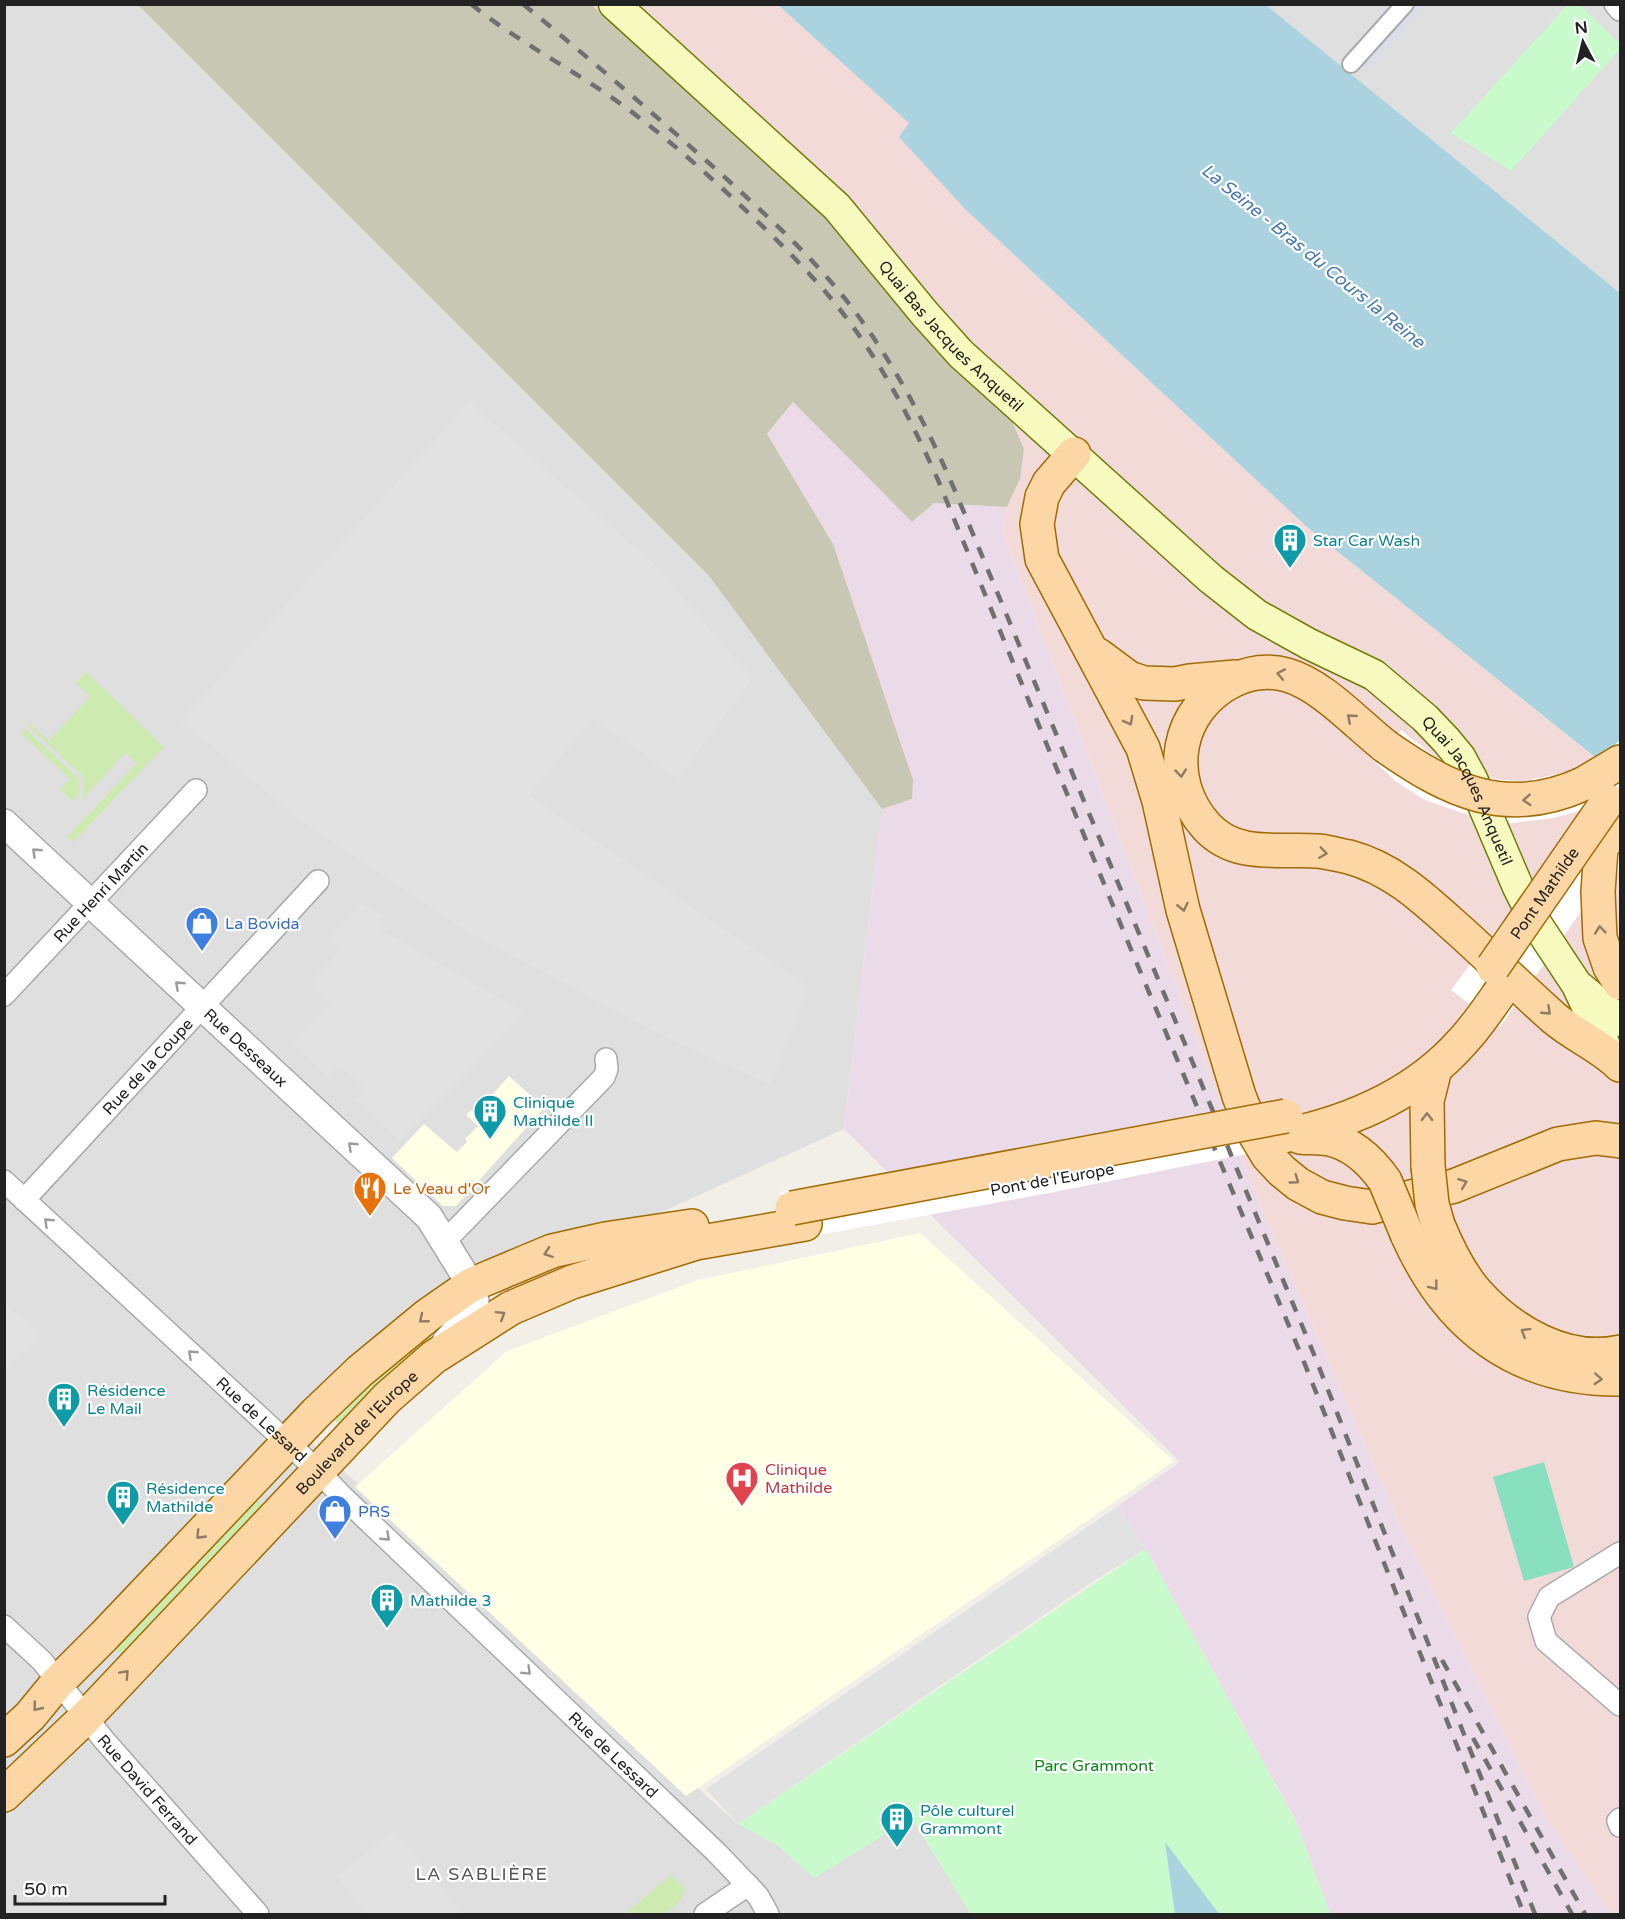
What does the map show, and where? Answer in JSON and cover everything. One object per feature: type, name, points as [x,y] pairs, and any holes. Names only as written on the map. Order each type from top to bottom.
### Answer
[{"type":"main road","name":"Quai Bas Jacques Anquetil","points":[[614,4],[837,207],[925,314],[962,354],[1211,579],[1257,615],[1309,644]]},
{"type":"main road","points":[[1074,454],[1049,483],[1042,497],[1036,524],[1042,559],[1143,748],[1159,801],[1183,910],[1239,1096],[1253,1131],[1268,1156],[1298,1184],[1322,1197],[1372,1207],[1455,1186],[1558,1144],[1596,1138],[1620,1142]]},
{"type":"main road","name":"Quai Jacques Anquetil","points":[[1309,644],[1374,675],[1425,718],[1460,757],[1536,923],[1577,985]]},
{"type":"main road","points":[[1092,650],[1129,678],[1144,683],[1175,684],[1270,672],[1303,680],[1319,689],[1385,746],[1439,781],[1478,796],[1495,799],[1539,799],[1562,794],[1601,775],[1620,762]]},
{"type":"main road","points":[[1240,677],[1219,687],[1208,696],[1189,724],[1180,756],[1181,779],[1186,796],[1207,827],[1221,839],[1245,849],[1265,852],[1320,851],[1350,858],[1380,869],[1396,878],[1454,926],[1556,1020],[1615,1059]]},
{"type":"main road","name":"Pont Mathilde","points":[[1477,1009],[1620,784]]},
{"type":"main road","name":"Pont Mathilde","points":[[1499,975],[1601,848],[1620,820]]},
{"type":"main road","points":[[1601,848],[1598,892],[1600,938],[1610,967],[1620,983]]},
{"type":"main road","points":[[1577,985],[1620,1021]]},
{"type":"main road","points":[[1577,985],[1615,1059]]},
{"type":"main road","points":[[1294,1130],[1348,1119],[1388,1101],[1435,1069],[1461,1044],[1477,1009]]},
{"type":"main road","points":[[1294,1130],[1412,1062],[1477,1009]]},
{"type":"main road","points":[[1435,1069],[1427,1101],[1428,1166],[1432,1204],[1438,1226],[1451,1253],[1476,1292],[1494,1310],[1516,1326],[1548,1344],[1573,1353],[1598,1355],[1620,1352]]},
{"type":"main road","points":[[1294,1130],[1349,1146],[1372,1162],[1385,1181],[1428,1278],[1479,1334],[1503,1352],[1564,1375],[1620,1379]]},
{"type":"main road","name":"Pont de l'Europe","points":[[798,1216],[1294,1130]]},
{"type":"main road","points":[[4,1740],[30,1716],[58,1682],[101,1640],[287,1442],[360,1371],[428,1315],[471,1285],[552,1251],[605,1239],[798,1216]]},
{"type":"main road","name":"Boulevard de l'Europe","points":[[4,1795],[86,1717],[387,1398],[434,1357],[512,1308],[572,1282],[696,1243],[798,1216]]},
{"type":"street","points":[[1351,64],[1406,4]]},
{"type":"street","points":[[1615,4],[1620,10]]},
{"type":"street","name":"Rue Henri Martin","points":[[4,994],[196,790]]},
{"type":"street","name":"Rue Desseaux","points":[[4,823],[429,1217],[471,1285]]},
{"type":"street","name":"Rue de la Coupe","points":[[24,1200],[318,881]]},
{"type":"street","points":[[443,1239],[450,1236],[604,1077],[607,1069],[606,1059]]},
{"type":"street","name":"Rue de Lessard","points":[[4,1181],[318,1471],[695,1832],[758,1896],[768,1914]]},
{"type":"street","points":[[434,1357],[471,1313],[475,1300],[471,1285]]},
{"type":"street","points":[[1620,1553],[1549,1597],[1539,1617],[1546,1641],[1620,1705]]},
{"type":"street","name":"Rue David Ferrand","points":[[4,1626],[42,1662],[86,1717],[258,1914]]},
{"type":"street","points":[[1620,1819],[1618,1821],[1620,1826]]},
{"type":"street","points":[[705,1914],[748,1885]]},
{"type":"shaded area","points":[[5,5],[138,5],[709,576],[882,809],[844,1129],[468,1300],[310,1441],[738,1824],[776,1844],[814,1877],[912,1818],[971,1914],[5,1914]]},
{"type":"shaded area","points":[[138,5],[592,5],[856,242],[1007,410],[1024,449],[1020,479],[1007,507],[934,503],[912,522],[793,402],[767,434],[833,544],[913,780],[912,799],[882,809],[709,576]]},
{"type":"shaded area","points":[[592,5],[778,5],[910,123],[966,210],[1307,527],[1620,777],[1620,1914],[1610,1914],[1546,1818],[1404,1534],[1260,1205],[1003,533],[1007,507],[1020,479],[856,242]]},
{"type":"shaded area","points":[[1266,5],[1620,5],[1620,293],[1337,63]]},
{"type":"shaded area","points":[[1388,5],[1426,5],[1368,70],[1347,56]]},
{"type":"shaded area","points":[[469,402],[654,564],[753,679],[678,779],[593,718],[529,795],[809,987],[771,1085],[663,1036],[459,927],[306,825],[181,721]]},
{"type":"shaded area","points":[[793,402],[912,522],[934,503],[1007,507],[1003,533],[1260,1205],[1404,1534],[1546,1818],[1610,1914],[1330,1914],[1297,1823],[1146,1549],[1118,1506],[1180,1462],[844,1129],[882,809],[912,799],[767,435]]},
{"type":"shaded area","points":[[362,903],[386,918],[380,929],[525,1013],[400,1141],[355,1099],[366,1089],[339,1066],[328,1077],[292,1043],[330,1003],[310,983],[340,950],[328,937]]},
{"type":"shaded area","name":"Clinique Mathilde II","points":[[509,1076],[544,1108],[456,1206],[443,1206],[392,1158],[424,1124],[457,1152],[467,1142],[465,1139],[478,1126],[466,1115],[471,1110],[476,1113]]},
{"type":"shaded area","name":"Clinique Mathilde","points":[[920,1233],[1174,1461],[686,1796],[355,1487],[507,1351],[698,1280]]},
{"type":"shaded area","points":[[5,1303],[42,1335],[5,1370]]},
{"type":"shaded area","points":[[1118,1506],[1146,1549],[1092,1582],[738,1824],[706,1789]]},
{"type":"shaded area","points":[[394,1830],[463,1914],[368,1914],[336,1877]]},
{"type":"green space","points":[[1568,4],[1580,5],[1620,44],[1620,49],[1511,171],[1451,133]]},
{"type":"green space","points":[[86,672],[164,747],[73,842],[67,837],[137,763],[125,753],[80,802],[84,791],[81,774],[28,726],[30,724],[49,741],[90,696],[76,683]]},
{"type":"green space","points":[[26,729],[79,779],[79,793],[72,801],[60,790],[70,779],[22,734]]},
{"type":"green space","points":[[454,1313],[457,1316],[339,1425],[330,1415]]},
{"type":"green space","points":[[1544,1462],[1574,1567],[1524,1581],[1493,1477]]},
{"type":"green space","points":[[254,1496],[265,1507],[124,1657],[114,1648]]},
{"type":"green space","name":"Parc Grammont","points":[[1146,1549],[1297,1824],[1330,1914],[971,1914],[912,1818],[814,1878],[776,1844],[738,1824]]},
{"type":"green space","points":[[671,1875],[685,1889],[675,1906],[661,1913],[625,1914]]},
{"type":"water","name":"La Seine - Bras du Cours la Reine","points":[[778,5],[1266,5],[1620,293],[1620,777],[1307,527],[966,210],[899,137],[909,123]]},
{"type":"water","points":[[1165,1842],[1219,1914],[1175,1914]]},
{"type":"pier","points":[[1401,730],[1437,758],[1482,777],[1520,782],[1567,772],[1599,760],[1620,740],[1620,867],[1608,911],[1620,959],[1620,1005],[1607,988],[1587,903],[1500,1027],[1451,990],[1587,809],[1553,818],[1511,823],[1480,819],[1425,800],[1395,781],[1374,761]]},
{"type":"pier","points":[[1275,1101],[1286,1116],[1272,1149],[1049,1193],[813,1236],[779,1192]]},
{"type":"railway","points":[[471,4],[504,29],[623,106],[667,140],[724,190],[825,291],[868,348],[894,390],[938,480],[1302,1357],[1524,1914]]},
{"type":"railway","points":[[523,4],[695,151],[804,252],[866,327],[882,350],[923,422],[958,498],[1313,1352],[1535,1914]]},
{"type":"railway","points":[[1442,1660],[1585,1914]]},
{"type":"railway","points":[[1473,1738],[1572,1914]]},
{"type":"place","name":"Star Car Wash","points":[[1290,569]]},
{"type":"place","name":"La Bovida","points":[[202,952]]},
{"type":"place","name":"Clinique Mathilde II","points":[[490,1140]]},
{"type":"place","name":"Le Veau d'Or","points":[[370,1217]]},
{"type":"place","name":"Résidence Le Mail","points":[[64,1428]]},
{"type":"place","name":"Clinique Mathilde","points":[[742,1507]]},
{"type":"place","name":"Résidence Mathilde","points":[[123,1526]]},
{"type":"place","name":"PRS","points":[[335,1540]]},
{"type":"place","name":"Mathilde 3","points":[[387,1629]]},
{"type":"place","name":"Pôle culturel Grammont","points":[[897,1848]]},
{"type":"district","name":"LA SABLIÈRE","points":[[482,1874]]}]
